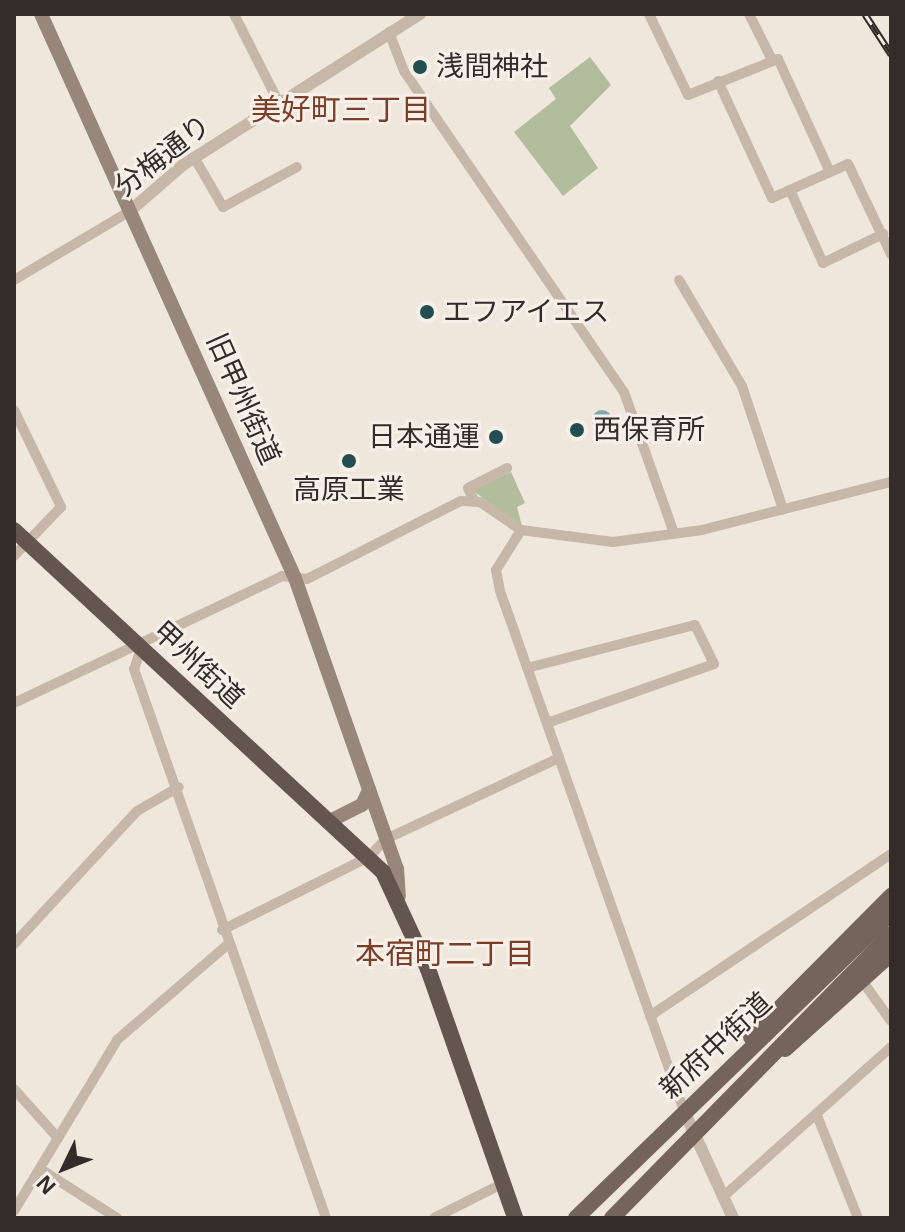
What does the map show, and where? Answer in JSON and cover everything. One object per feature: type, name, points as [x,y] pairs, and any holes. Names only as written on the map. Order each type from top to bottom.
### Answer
[{"type":"highway","name":"甲州街道","points":[[14,530],[369,857],[399,896],[504,1183]]},
{"type":"highway","points":[[504,1183],[515,1218]]},
{"type":"main road","name":"旧甲州街道","points":[[41,14],[295,578],[386,839],[399,896]]},
{"type":"main road","points":[[330,821],[362,805],[369,790]]},
{"type":"main road","points":[[715,1082],[762,1024],[891,896]]},
{"type":"main road","name":"新府中街道","points":[[576,1218],[891,913]]},
{"type":"main road","name":"新府中街道","points":[[612,1218],[891,934]]},
{"type":"main road","points":[[767,1060],[863,982],[891,954]]},
{"type":"street","points":[[234,14],[278,101]]},
{"type":"street","name":"分梅通り","points":[[14,280],[130,211],[194,157],[278,101],[420,14]]},
{"type":"street","points":[[649,14],[688,95],[778,59],[830,172]]},
{"type":"street","points":[[749,14],[772,60]]},
{"type":"street","points":[[389,32],[404,71],[624,392],[674,533]]},
{"type":"street","points":[[718,81],[772,198],[848,164],[891,254]]},
{"type":"street","points":[[194,157],[223,207],[297,167]]},
{"type":"street","points":[[790,190],[823,263],[883,234]]},
{"type":"street","points":[[679,280],[742,386],[783,509]]},
{"type":"street","points":[[14,410],[61,507],[14,556]]},
{"type":"street","points":[[507,468],[468,488],[474,500],[521,530],[613,542],[674,533],[891,482]]},
{"type":"street","points":[[14,703],[141,648],[283,576],[307,579],[474,500]]},
{"type":"street","points":[[521,530],[496,570],[527,668],[684,1111],[733,1218]]},
{"type":"street","points":[[527,668],[695,625],[714,664],[547,723]]},
{"type":"street","points":[[141,648],[134,669],[179,787],[227,945],[326,1218]]},
{"type":"street","points":[[222,930],[369,857],[386,839],[559,758]]},
{"type":"street","points":[[14,944],[137,811],[179,787]]},
{"type":"street","points":[[650,1016],[891,854]]},
{"type":"street","points":[[14,1211],[42,1170],[117,1040],[227,945]]},
{"type":"street","points":[[863,982],[891,1021]]},
{"type":"street","points":[[725,1195],[818,1118],[891,1047]]},
{"type":"street","points":[[14,1089],[58,1138]]},
{"type":"street","points":[[818,1118],[858,1218]]},
{"type":"street","points":[[42,1170],[117,1218]]},
{"type":"street","points":[[434,1218],[504,1183]]},
{"type":"green space","points":[[590,57],[611,85],[570,126],[598,168],[563,196],[514,132],[556,99],[549,88]]},
{"type":"green space","points":[[511,472],[525,503],[517,507],[522,526],[472,490]]},
{"type":"water","points":[[602,410],[609,413],[612,420],[609,427],[602,430],[595,427],[592,420],[595,413]]},
{"type":"railway","points":[[865,14],[891,54]]},
{"type":"place","name":"浅間神社","points":[[420,67]]},
{"type":"place","name":"エフアイエス","points":[[427,312]]},
{"type":"place","name":"西保育所","points":[[577,430]]},
{"type":"place","name":"日本通運","points":[[496,437]]},
{"type":"place","name":"高原工業","points":[[349,461]]},
{"type":"district","name":"美好町三丁目","points":[[341,110]]},
{"type":"district","name":"本宿町二丁目","points":[[445,954]]}]
